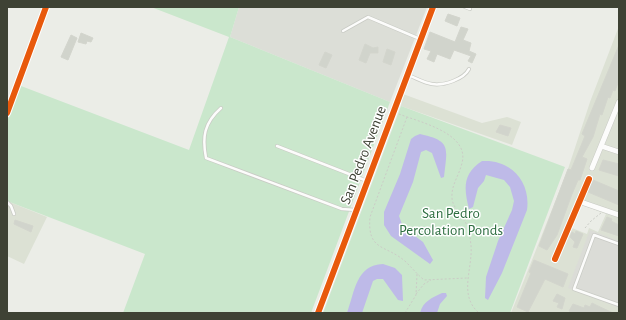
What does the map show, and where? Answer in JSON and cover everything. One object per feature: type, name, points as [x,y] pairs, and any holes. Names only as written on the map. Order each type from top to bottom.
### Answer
[{"type":"street","points":[[7,113],[46,7]]},
{"type":"street","name":"San Pedro Avenue","points":[[318,313],[432,7]]},
{"type":"street","points":[[592,168],[619,102]]},
{"type":"street","points":[[601,146],[619,152]]},
{"type":"street","points":[[555,260],[581,202],[588,179]]},
{"type":"street","points":[[581,202],[619,215]]},
{"type":"lane","points":[[465,7],[470,9]]},
{"type":"lane","points":[[343,31],[368,17],[421,39]]},
{"type":"lane","points":[[407,75],[433,85],[450,82],[466,74],[469,69]]},
{"type":"lane","points":[[221,108],[212,116],[207,125],[203,143],[206,158],[342,209],[356,210]]},
{"type":"lane","points":[[277,146],[367,181]]},
{"type":"lane","points":[[7,202],[11,206],[14,214]]},
{"type":"lane","points":[[619,244],[594,235],[574,289],[619,305]]},
{"type":"path","points":[[393,112],[451,135],[460,147],[463,162],[452,188],[452,200],[469,228],[471,247],[467,292],[472,306],[480,313]]},
{"type":"path","points":[[407,117],[370,217],[369,231],[377,246],[405,261],[424,280],[468,278]]},
{"type":"path","points":[[585,228],[604,210]]},
{"type":"path","points":[[416,295],[417,274]]},
{"type":"path","points":[[404,313],[424,284],[431,280]]},
{"type":"shaded area","points":[[239,7],[427,7],[390,102],[230,37]]},
{"type":"shaded area","points":[[619,26],[619,313],[511,313],[568,169],[590,102]],"holes":[[[582,205],[606,214],[598,232],[589,228],[587,234],[572,228]]]},
{"type":"shaded area","points":[[403,94],[482,123],[507,117],[521,122],[512,145],[401,106]]},
{"type":"shaded area","points":[[420,134],[438,140],[445,147],[446,159],[444,177],[441,178],[432,153],[426,150],[421,152],[413,182],[399,216],[403,227],[423,242],[433,260],[430,264],[391,236],[384,225],[384,212],[400,174],[411,139]]},
{"type":"shaded area","points":[[482,161],[492,161],[502,164],[517,174],[526,190],[527,200],[527,210],[502,273],[488,300],[485,298],[486,277],[498,241],[512,210],[514,201],[510,187],[504,180],[486,175],[484,181],[478,188],[473,207],[469,209],[466,195],[466,182],[471,171]]},
{"type":"shaded area","points":[[7,201],[47,217],[24,264],[7,256]]},
{"type":"shaded area","points":[[590,230],[619,241],[619,308],[568,288]]},
{"type":"shaded area","points":[[383,264],[395,268],[402,275],[403,301],[398,300],[383,279],[377,279],[373,281],[362,313],[347,313],[355,288],[362,274],[374,265]]},
{"type":"shaded area","points":[[442,293],[446,293],[447,296],[440,304],[437,313],[420,313],[423,306],[431,298]]},
{"type":"green space","points":[[151,7],[239,7],[230,37],[390,102],[311,313],[123,313],[145,254],[7,201],[7,121],[21,86],[189,150],[229,37]]},
{"type":"green space","name":"San Pedro Percolation Ponds","points":[[401,106],[565,167],[510,313],[323,313]]},
{"type":"building","points":[[448,14],[460,18],[457,26],[445,21]]},
{"type":"building","points":[[461,27],[468,29],[463,40],[471,43],[469,51],[476,54],[472,63],[468,61],[471,56],[454,50],[450,59],[437,54],[434,62],[427,59],[431,51],[424,49],[430,32],[455,42]]},
{"type":"building","points":[[81,33],[93,38],[91,42],[87,41],[86,44],[78,42]]},
{"type":"building","points":[[71,35],[77,38],[68,60],[61,57]]},
{"type":"building","points":[[365,44],[373,48],[378,47],[378,53],[370,53],[366,63],[359,60]]},
{"type":"building","points":[[619,45],[619,80],[615,91],[613,90],[610,98],[608,97],[602,115],[600,114],[593,137],[582,157],[587,159],[580,180],[578,180],[572,194],[557,235],[547,250],[539,246],[568,169],[571,170],[585,136],[582,134]]},
{"type":"building","points":[[387,49],[395,52],[391,65],[383,62]]},
{"type":"building","points":[[325,52],[332,55],[326,68],[319,65]]},
{"type":"building","points":[[500,125],[511,128],[508,136],[496,132]]},
{"type":"building","points":[[603,160],[619,164],[619,176],[599,170]]},
{"type":"building","points":[[593,180],[619,191],[619,205],[588,192]]},
{"type":"building","points":[[607,217],[619,225],[619,236],[601,230]]},
{"type":"building","points":[[15,220],[33,226],[31,232],[14,224]]},
{"type":"building","points":[[576,231],[583,234],[577,248],[573,247],[575,242],[570,237],[572,232],[575,234]]},
{"type":"building","points":[[534,260],[568,274],[563,287],[545,279],[528,312],[517,307],[531,273],[529,272]]},
{"type":"building","points":[[557,294],[565,298],[562,309],[557,307],[559,303],[553,301]]},
{"type":"building","points":[[592,303],[613,313],[574,313],[569,311],[573,304],[584,308],[585,305],[590,307]]},
{"type":"cycle path","points":[[7,113],[46,7]]},
{"type":"cycle path","points":[[318,313],[433,7]]},
{"type":"cycle path","points":[[555,259],[589,179]]}]
